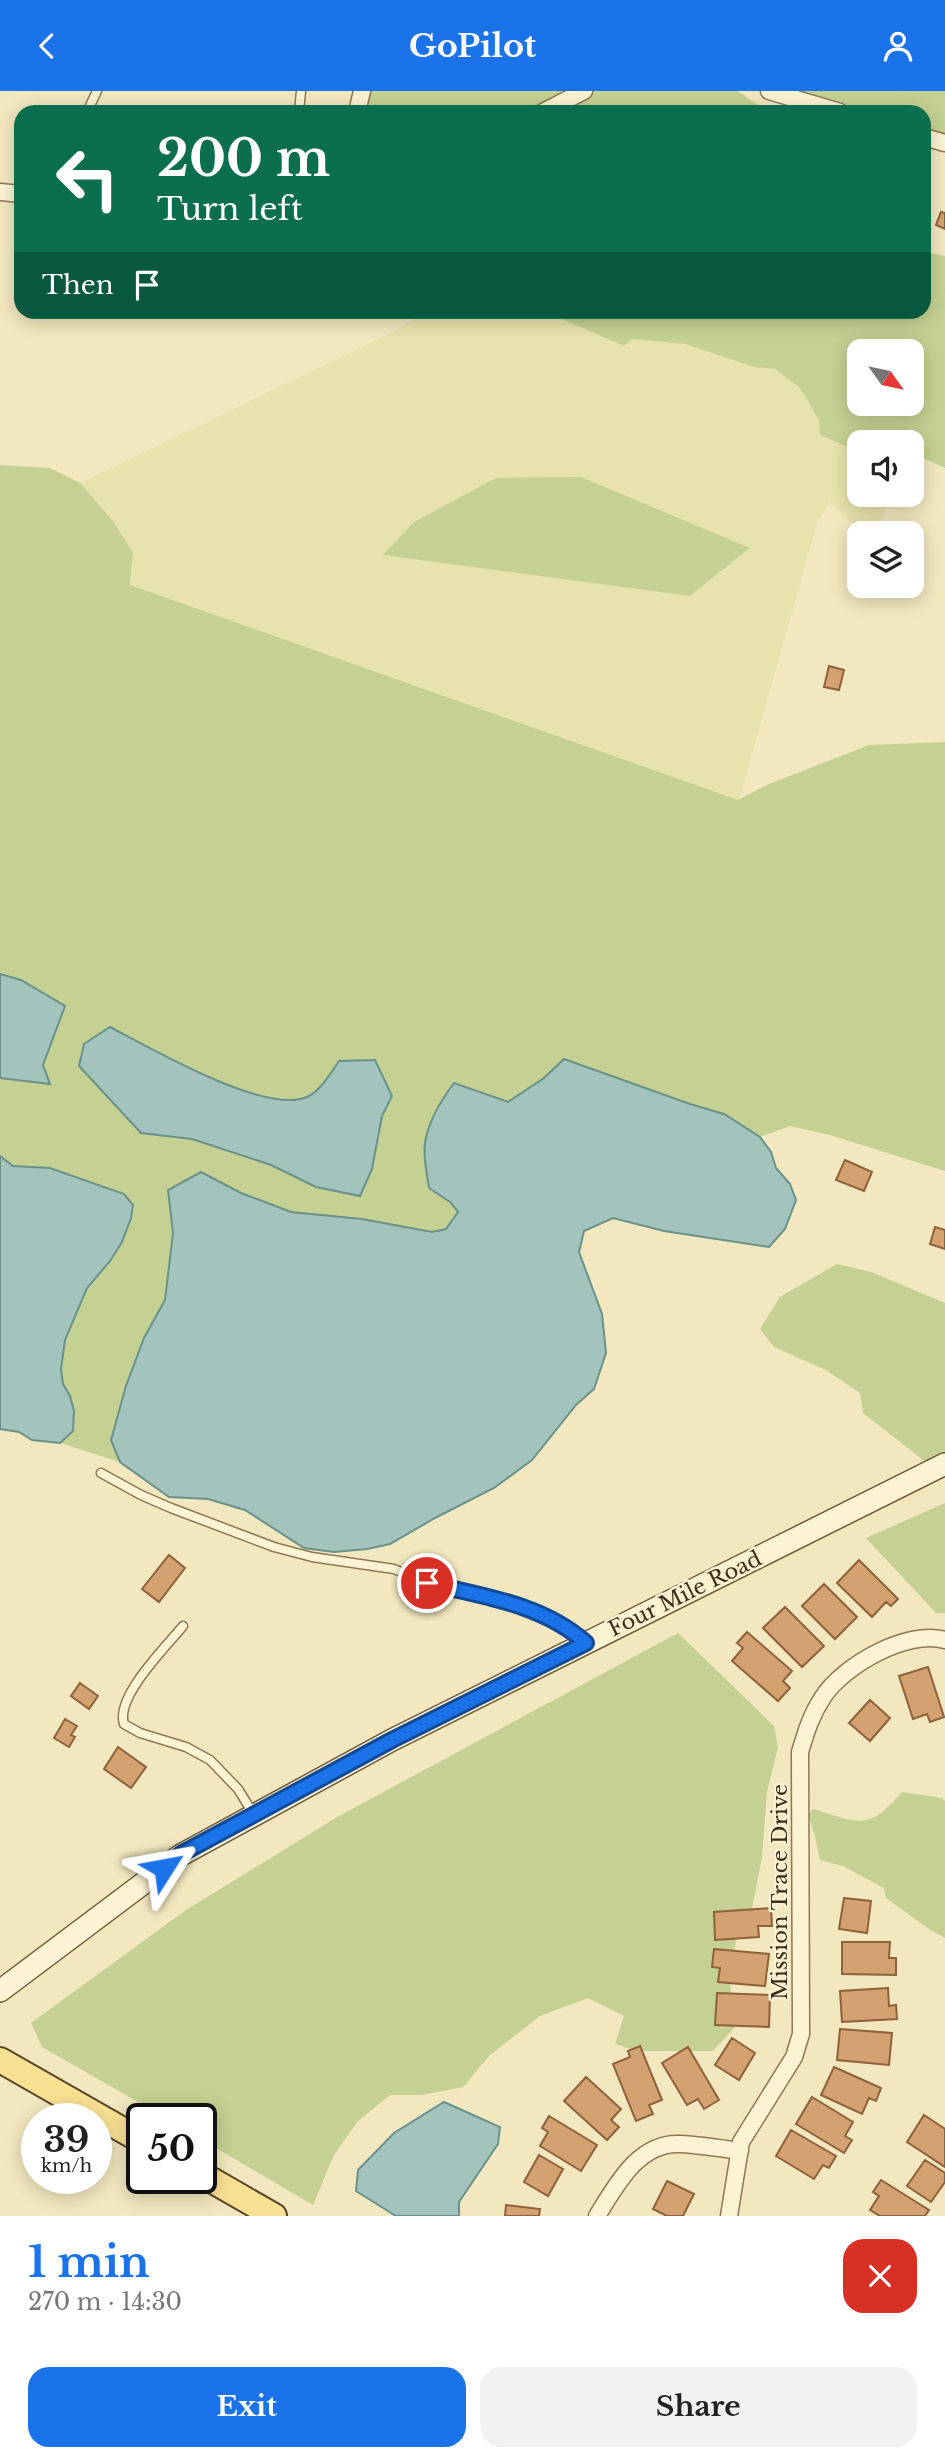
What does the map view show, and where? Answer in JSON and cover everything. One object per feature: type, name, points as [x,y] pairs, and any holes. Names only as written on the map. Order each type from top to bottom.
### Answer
[{"type":"main road","name":"Four Mile Road","points":[[0,1991],[181,1854],[392,1740],[945,1464]]},
{"type":"main road","points":[[0,2060],[126,2132]]},
{"type":"main road","points":[[217,2184],[274,2216]]},
{"type":"street","points":[[557,105],[584,91]]},
{"type":"street","points":[[769,91],[816,105]]},
{"type":"street","name":"Mission Trace Drive","points":[[729,2216],[741,2142],[794,2057],[801,2034],[800,1752],[808,1721],[824,1695],[845,1673],[881,1651],[911,1640],[934,1637],[945,1640]]},
{"type":"street","points":[[597,2216],[624,2174],[653,2149],[677,2144],[740,2151]]},
{"type":"lane","points":[[101,1473],[161,1504],[274,1547],[312,1557],[394,1569],[427,1583],[539,1612],[570,1629],[586,1643]]},
{"type":"lane","points":[[183,1626],[140,1679],[125,1703],[121,1716],[124,1724],[152,1738],[186,1747],[210,1760],[238,1789],[254,1815]]},
{"type":"shaded area","points":[[415,319],[564,319],[623,346],[632,339],[685,344],[754,367],[775,369],[799,387],[809,401],[819,420],[820,435],[847,447],[847,507],[886,507],[881,521],[850,521],[829,502],[817,523],[739,801],[130,585],[133,552],[112,520],[80,483]],"holes":[[[581,477],[750,549],[690,596],[384,555],[414,522],[458,499]]]},
{"type":"green space","points":[[370,91],[738,91],[758,105],[367,105]]},
{"type":"green space","points":[[796,91],[945,91],[945,138],[931,133],[931,105],[840,105]]},
{"type":"green space","points":[[931,253],[945,256],[945,468],[924,458],[924,430],[847,430],[847,447],[820,435],[819,420],[799,387],[775,369],[754,367],[685,344],[632,339],[624,346],[562,319],[931,319]]},
{"type":"green space","points":[[0,465],[50,468],[80,483],[112,520],[133,552],[130,585],[738,800],[769,784],[869,745],[945,742],[945,1171],[830,1135],[790,1126],[760,1137],[724,1114],[564,1059],[544,1078],[508,1102],[454,1083],[429,1188],[450,1202],[458,1212],[447,1229],[432,1232],[362,1219],[291,1212],[241,1193],[201,1172],[168,1190],[173,1233],[165,1300],[144,1338],[126,1386],[111,1440],[120,1462],[60,1443],[73,1431],[74,1412],[70,1396],[63,1384],[61,1369],[65,1340],[87,1288],[110,1261],[133,1205],[124,1194],[50,1168],[13,1166],[0,1156],[0,1078],[49,1084],[43,1065],[65,1006],[21,980],[0,974]],"holes":[[[110,1027],[208,1077],[264,1097],[288,1100],[307,1097],[321,1086],[339,1061],[392,1096],[382,1116],[379,1136],[316,1187],[271,1165],[192,1139],[141,1133],[79,1066]]]},
{"type":"green space","points":[[581,477],[750,548],[690,596],[383,555],[414,522],[496,478]]},
{"type":"green space","points":[[837,1264],[871,1272],[945,1303],[945,1454],[927,1463],[863,1413],[860,1393],[826,1370],[774,1347],[760,1329],[780,1297]]},
{"type":"green space","points":[[945,1503],[945,1613],[936,1613],[866,1538]]},
{"type":"green space","points":[[678,1633],[774,1726],[778,1747],[767,1792],[762,1857],[752,1908],[737,1937],[729,1973],[735,2027],[713,2051],[636,2051],[615,2044],[624,2016],[588,1998],[540,2016],[490,2055],[463,2087],[422,2095],[390,2095],[358,2121],[334,2155],[313,2205],[217,2148],[217,2103],[140,2103],[42,2047],[31,2023],[186,1910],[339,1816]]},
{"type":"green space","points":[[902,1792],[942,1798],[945,1801],[945,1938],[886,1898],[884,1888],[843,1866],[820,1860],[808,1814],[813,1809],[862,1821],[880,1814]]},
{"type":"water","points":[[0,974],[21,980],[65,1006],[43,1065],[50,1084],[0,1078]]},
{"type":"water","points":[[110,1027],[208,1077],[264,1097],[288,1100],[307,1097],[316,1091],[339,1061],[375,1060],[392,1096],[382,1116],[372,1169],[360,1196],[316,1187],[271,1165],[192,1139],[141,1133],[79,1066],[84,1044]]},
{"type":"water","points":[[564,1059],[724,1114],[760,1137],[771,1152],[776,1168],[790,1184],[796,1200],[785,1229],[769,1247],[664,1231],[613,1218],[584,1231],[579,1252],[602,1314],[606,1353],[594,1389],[576,1405],[532,1460],[494,1488],[390,1544],[334,1552],[304,1548],[245,1510],[208,1499],[169,1497],[120,1462],[111,1440],[126,1386],[144,1338],[165,1300],[173,1233],[168,1190],[201,1172],[241,1193],[291,1212],[362,1219],[432,1232],[446,1229],[458,1212],[450,1202],[429,1188],[425,1149],[432,1119],[449,1089],[454,1083],[508,1102],[544,1078]]},
{"type":"water","points":[[0,1156],[13,1166],[50,1168],[124,1194],[133,1205],[122,1242],[87,1288],[65,1340],[61,1369],[63,1384],[74,1411],[73,1431],[60,1443],[32,1440],[19,1432],[0,1429]]},
{"type":"water","points":[[444,2102],[500,2127],[498,2144],[459,2202],[459,2216],[396,2216],[356,2191],[358,2170],[394,2133]]},
{"type":"building","points":[[941,212],[945,213],[945,229],[936,225]]},
{"type":"building","points":[[829,666],[844,670],[839,690],[824,687]]},
{"type":"building","points":[[845,1160],[872,1172],[864,1191],[836,1180]]},
{"type":"building","points":[[935,1227],[945,1230],[945,1249],[930,1244]]},
{"type":"building","points":[[169,1555],[185,1568],[159,1602],[142,1589]]},
{"type":"building","points":[[859,1560],[898,1599],[891,1606],[886,1602],[872,1617],[837,1583]]},
{"type":"building","points":[[824,1584],[857,1617],[835,1639],[802,1606]]},
{"type":"building","points":[[785,1607],[824,1646],[802,1667],[763,1628]]},
{"type":"building","points":[[747,1632],[792,1671],[783,1681],[790,1688],[778,1701],[732,1661],[743,1648],[737,1643]]},
{"type":"building","points":[[928,1667],[944,1717],[930,1722],[927,1714],[913,1719],[899,1676]]},
{"type":"building","points":[[80,1683],[98,1696],[89,1709],[71,1696]]},
{"type":"building","points":[[870,1700],[890,1718],[870,1741],[849,1723]]},
{"type":"building","points":[[65,1719],[77,1726],[71,1735],[75,1737],[69,1747],[54,1738]]},
{"type":"building","points":[[118,1747],[146,1767],[131,1788],[104,1769]]},
{"type":"building","points":[[844,1898],[871,1901],[867,1933],[839,1929]]},
{"type":"building","points":[[771,1908],[772,1926],[758,1926],[759,1937],[715,1940],[714,1912]]},
{"type":"building","points":[[842,1942],[890,1942],[889,1958],[896,1958],[896,1975],[842,1974]]},
{"type":"building","points":[[714,1949],[769,1954],[765,1986],[718,1982],[720,1968],[712,1967]]},
{"type":"building","points":[[888,1988],[889,2006],[896,2005],[897,2019],[842,2022],[840,1991]]},
{"type":"building","points":[[717,1993],[770,1995],[769,2027],[715,2025]]},
{"type":"building","points":[[840,2029],[892,2033],[889,2065],[837,2060]]},
{"type":"building","points":[[732,2038],[755,2053],[739,2080],[715,2065]]},
{"type":"building","points":[[640,2046],[662,2100],[649,2105],[653,2114],[636,2121],[613,2064],[630,2057],[628,2051]]},
{"type":"building","points":[[688,2047],[719,2100],[704,2109],[698,2099],[687,2105],[662,2063]]},
{"type":"building","points":[[834,2067],[881,2088],[876,2101],[869,2098],[862,2114],[821,2095]]},
{"type":"building","points":[[586,2077],[621,2109],[611,2120],[619,2127],[607,2140],[564,2101]]},
{"type":"building","points":[[812,2097],[853,2122],[845,2136],[852,2140],[844,2153],[796,2124]]},
{"type":"building","points":[[924,2115],[945,2129],[945,2167],[907,2142]]},
{"type":"building","points":[[549,2116],[597,2145],[581,2171],[540,2146],[548,2132],[542,2128]]},
{"type":"building","points":[[791,2130],[836,2156],[829,2168],[823,2165],[814,2179],[776,2156]]},
{"type":"building","points":[[539,2155],[563,2169],[548,2196],[524,2182]]},
{"type":"building","points":[[925,2160],[945,2173],[945,2182],[931,2202],[907,2186]]},
{"type":"building","points":[[881,2180],[929,2210],[925,2216],[880,2216],[870,2210],[879,2196],[873,2192]]},
{"type":"building","points":[[667,2181],[694,2194],[683,2216],[667,2216],[653,2209]]},
{"type":"building","points":[[506,2205],[540,2209],[539,2216],[505,2216]]},
{"type":"route","points":[[164,1868],[181,1854],[392,1740],[586,1643],[570,1629],[539,1612],[427,1583]]}]
